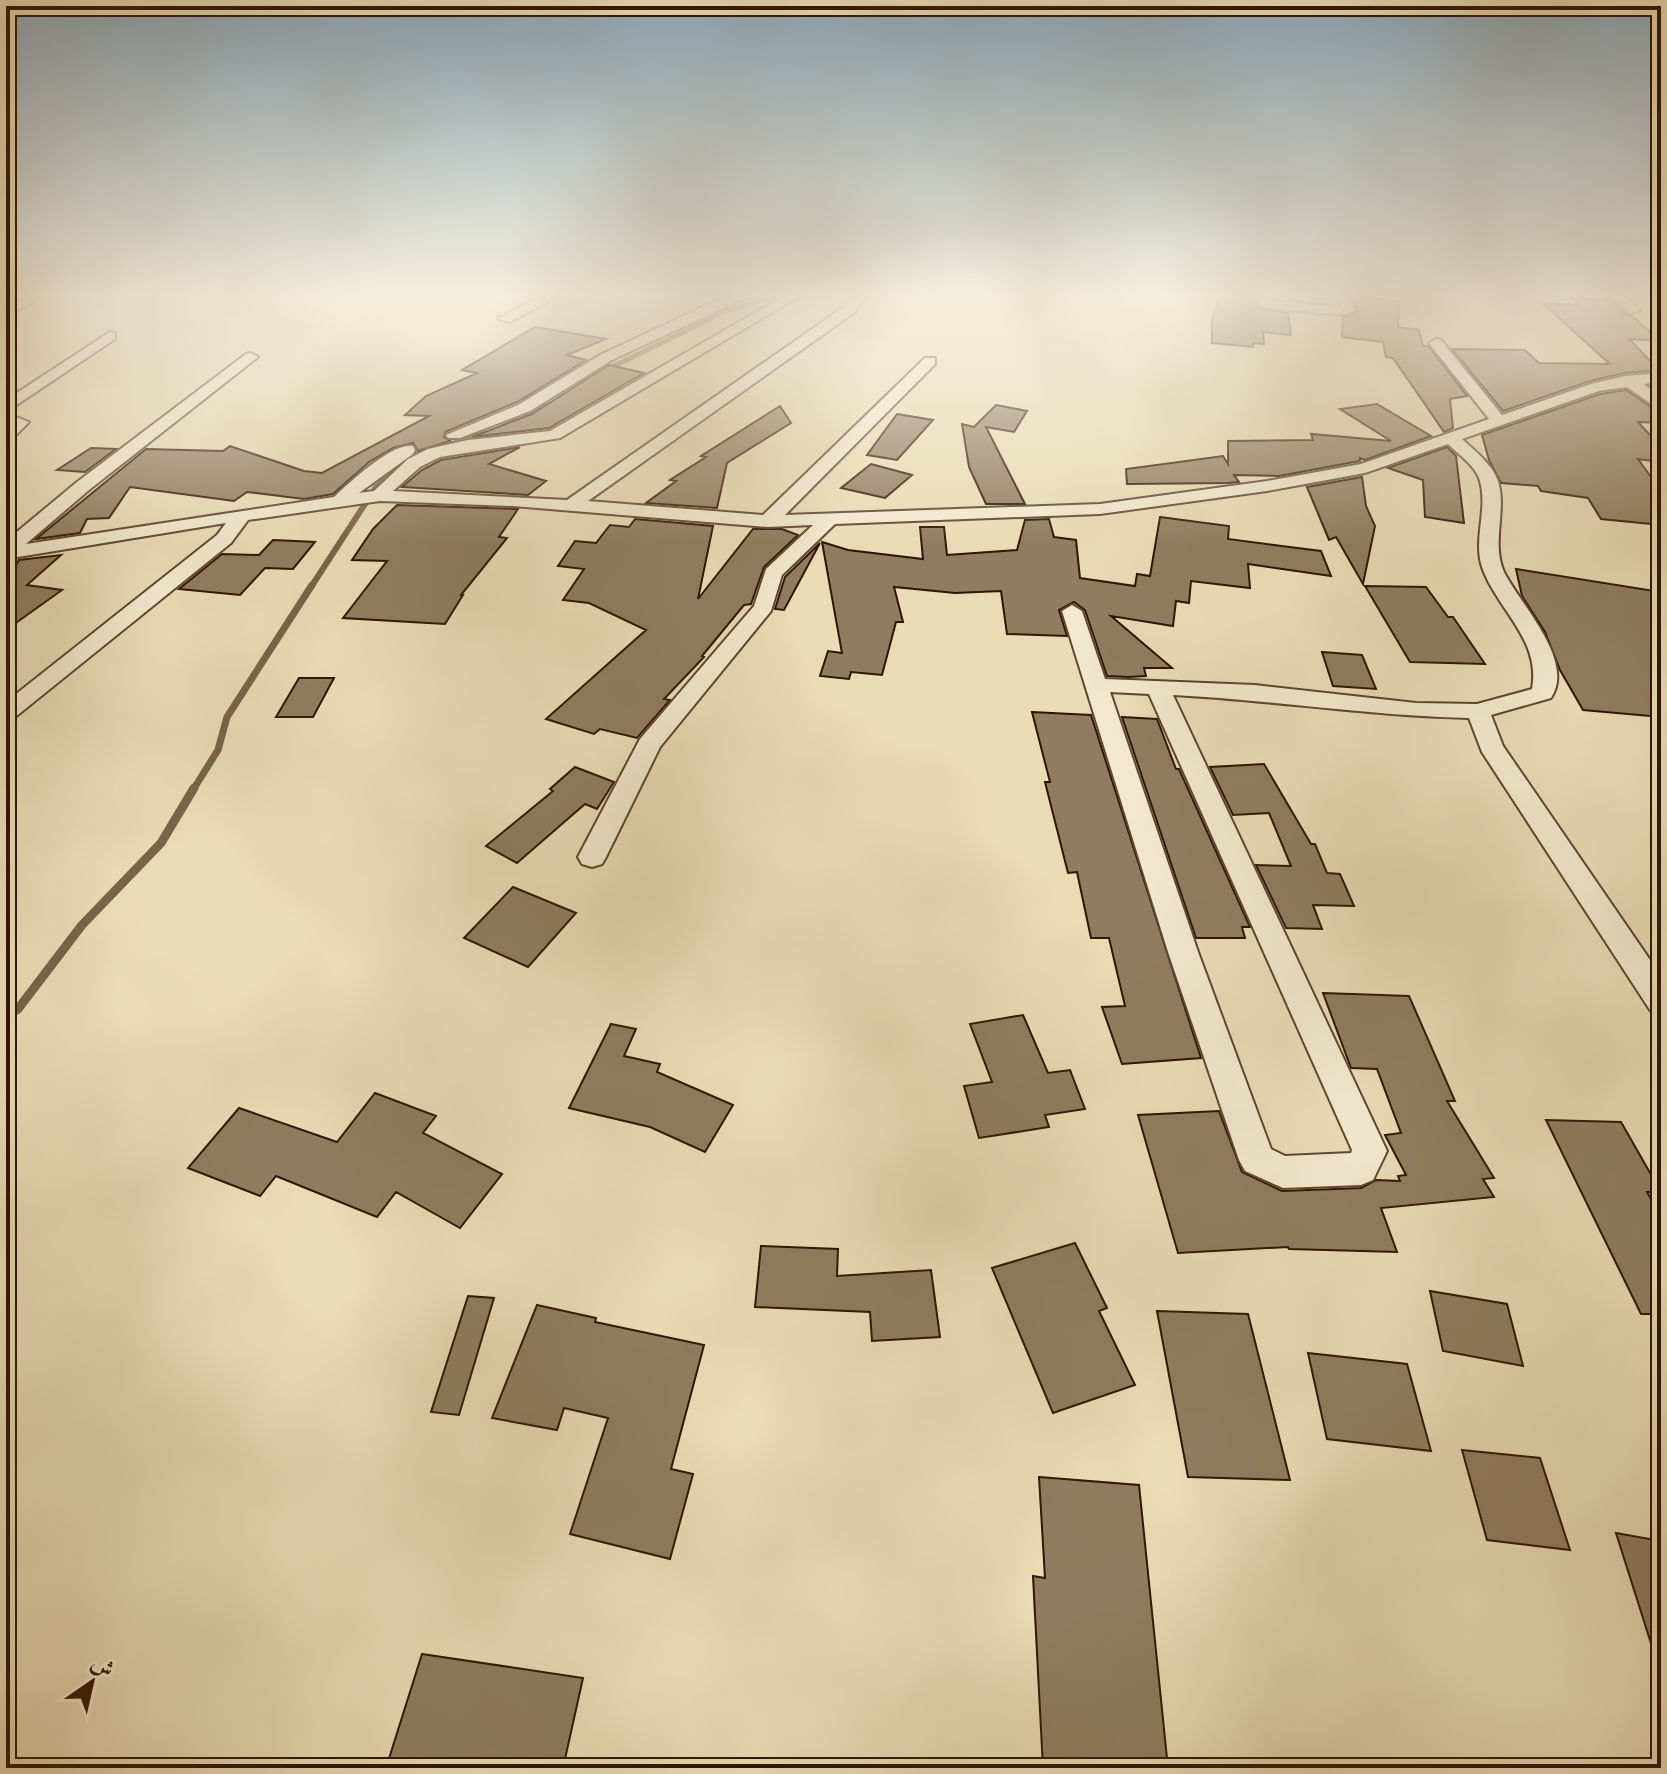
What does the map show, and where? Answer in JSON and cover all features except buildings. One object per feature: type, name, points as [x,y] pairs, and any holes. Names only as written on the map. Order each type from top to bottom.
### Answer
[{"type":"street","points":[[6,407],[47,379]]},
{"type":"street","points":[[6,552],[83,486],[223,379]]},
{"type":"street","points":[[346,499],[400,454],[524,408],[572,379]]},
{"type":"street","points":[[378,497],[414,463],[434,453],[468,445],[554,435],[646,379]]},
{"type":"street","points":[[570,506],[751,379]]},
{"type":"street","points":[[768,521],[912,379]]},
{"type":"street","points":[[1465,379],[1499,422]]},
{"type":"street","points":[[6,552],[346,499],[378,497],[513,501],[768,521],[1100,509],[1267,486],[1365,468],[1572,394],[1640,379]]},
{"type":"street","points":[[1625,380],[1661,406]]},
{"type":"street","points":[[6,418],[21,422],[6,436]]},
{"type":"street","points":[[1097,685],[1255,692],[1416,710],[1478,711],[1543,693],[1548,677],[1544,655],[1490,564],[1493,508],[1489,478],[1452,439]]},
{"type":"street","points":[[6,713],[224,539],[242,515]]},
{"type":"street","points":[[592,857],[649,744],[764,607],[773,573],[829,520]]},
{"type":"street","points":[[1072,611],[1183,952],[1257,1160],[1283,1172],[1361,1169],[1370,1151],[1157,686]]},
{"type":"street","points":[[1478,711],[1491,747],[1661,1001]]},
{"type":"waterway","points":[[505,426],[548,405]]},
{"type":"waterway","points":[[504,426],[509,424]]},
{"type":"waterway","points":[[311,587],[376,487],[411,457],[487,433]]},
{"type":"waterway","points":[[193,790],[218,750],[227,717],[312,585]]},
{"type":"waterway","points":[[6,1016],[18,1009],[82,925],[161,843],[194,788]]}]
